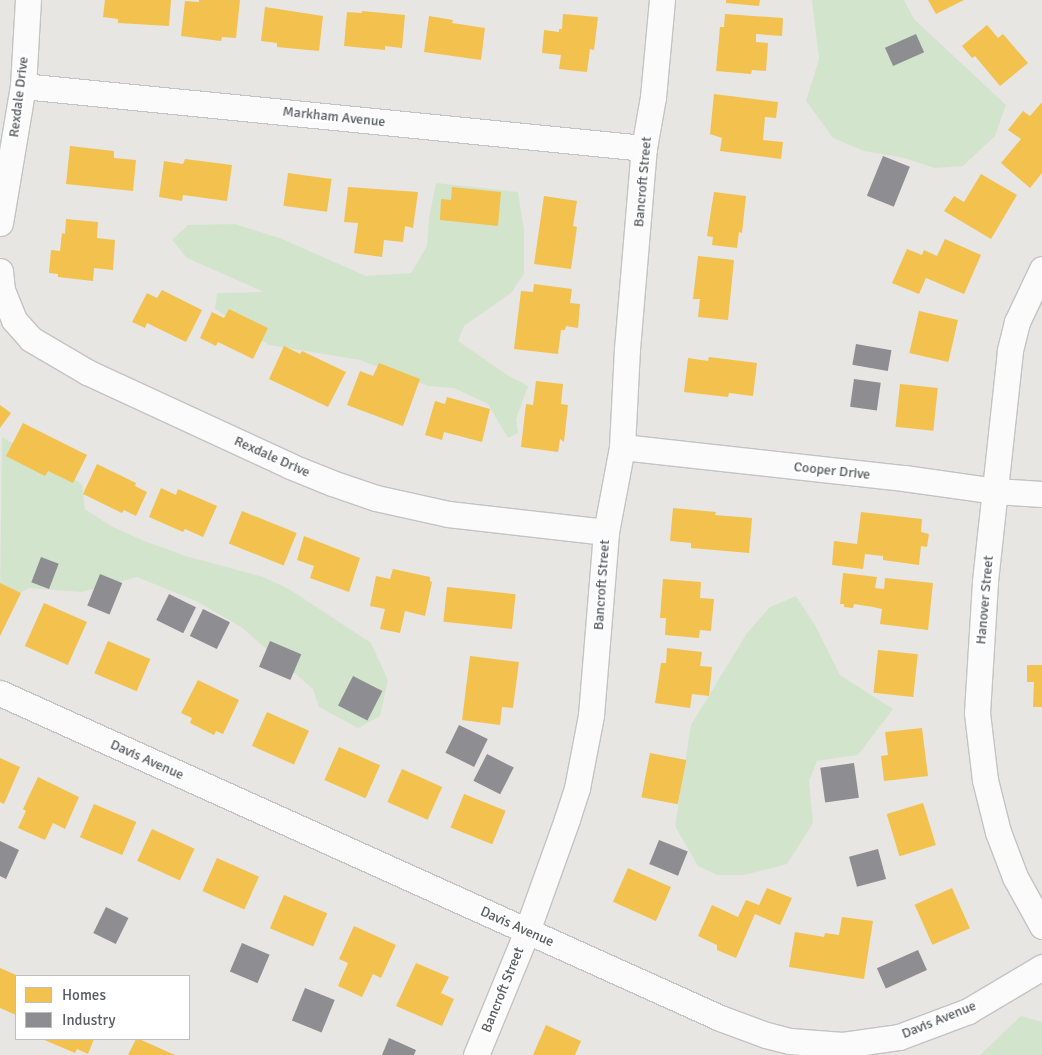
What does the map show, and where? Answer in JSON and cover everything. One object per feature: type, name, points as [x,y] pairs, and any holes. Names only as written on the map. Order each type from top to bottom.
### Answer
[{"type":"street","name":"Rexdale Drive","points":[[0,223],[23,86],[28,0]]},
{"type":"street","name":"Bancroft Street","points":[[476,1055],[527,931],[577,788],[591,715],[606,532],[622,448],[627,349],[644,148],[653,97],[662,0]]},
{"type":"street","name":"Markham Avenue","points":[[23,86],[644,148]]},
{"type":"street","name":"Hanover Street","points":[[1042,269],[1017,322],[1010,351],[985,582],[978,679],[978,723],[985,780],[998,832],[1015,877],[1042,926]]},
{"type":"street","name":"Rexdale Drive","points":[[0,271],[2,290],[14,320],[31,338],[87,372],[290,466],[376,498],[448,514],[606,532]]},
{"type":"street","name":"Cooper Drive","points":[[622,448],[904,478],[995,491],[1042,494]]},
{"type":"street","name":"Davis Avenue","points":[[0,693],[744,1028],[790,1040],[815,1044],[843,1045],[874,1042],[924,1030],[968,1011],[1042,967]]},
{"type":"green space","points":[[812,0],[904,0],[914,19],[1006,105],[995,136],[963,166],[935,168],[904,158],[864,151],[833,138],[806,101],[819,59]]},
{"type":"green space","points":[[436,183],[518,192],[524,230],[524,274],[511,293],[464,326],[458,341],[509,376],[528,386],[516,419],[518,433],[508,438],[488,404],[454,388],[428,386],[360,360],[269,345],[215,309],[217,293],[264,292],[187,258],[172,240],[188,225],[235,224],[282,239],[366,276],[411,273],[427,246],[429,218]]},
{"type":"green space","points":[[2,437],[82,484],[85,509],[111,526],[144,541],[189,557],[263,577],[289,589],[371,643],[388,680],[380,716],[358,728],[319,707],[313,689],[241,627],[196,601],[137,577],[82,592],[29,588],[0,603]]},
{"type":"green space","points":[[796,596],[815,625],[840,675],[893,709],[858,755],[817,761],[809,781],[813,823],[787,864],[744,875],[717,875],[698,866],[675,826],[691,725],[747,633],[770,607]]},
{"type":"green space","points":[[1021,1016],[1042,1022],[1042,1055],[980,1055]]},
{"type":"building: Homes","points":[[105,0],[171,0],[169,26],[118,23],[118,19],[103,17]]},
{"type":"building: Homes","points":[[199,0],[240,0],[236,38],[222,37],[221,41],[181,36],[185,1],[199,2]]},
{"type":"building: Homes","points":[[726,0],[760,0],[759,6],[726,3]]},
{"type":"building: Homes","points":[[928,0],[964,0],[936,14]]},
{"type":"building: Homes","points":[[265,7],[323,16],[319,51],[277,47],[277,43],[261,41]]},
{"type":"building: Homes","points":[[362,11],[405,15],[402,48],[385,46],[385,50],[344,46],[347,12],[362,13]]},
{"type":"building: Homes","points":[[563,14],[598,17],[594,50],[590,49],[587,72],[559,69],[561,55],[542,53],[544,30],[559,32],[559,29],[562,29]]},
{"type":"building: Homes","points":[[725,14],[783,18],[782,36],[756,34],[756,42],[768,43],[766,71],[752,70],[751,74],[716,71],[720,27],[724,27]]},
{"type":"building: Homes","points":[[429,16],[453,20],[452,23],[485,28],[481,60],[424,52]]},
{"type":"building: Homes","points":[[987,25],[998,38],[1003,34],[1028,63],[1000,86],[975,56],[972,58],[962,46]]},
{"type":"building: Homes","points":[[714,94],[778,102],[776,118],[765,117],[763,140],[783,142],[781,159],[720,151],[722,138],[710,134]]},
{"type":"building: Homes","points":[[1042,102],[1042,173],[1030,188],[1001,163],[1021,139],[1008,130],[1023,111],[1030,116]]},
{"type":"building: Homes","points":[[70,146],[114,151],[114,158],[136,160],[133,191],[66,184]]},
{"type":"building: Homes","points":[[185,159],[232,165],[227,201],[183,195],[182,201],[159,197],[164,161],[183,164]]},
{"type":"building: Homes","points":[[288,173],[332,179],[327,212],[283,206]]},
{"type":"building: Homes","points":[[981,174],[1017,195],[991,239],[944,211],[954,196],[964,202]]},
{"type":"building: Homes","points":[[348,187],[418,192],[413,228],[405,226],[403,242],[384,240],[382,257],[354,253],[358,223],[344,222]]},
{"type":"building: Homes","points":[[452,187],[501,192],[498,226],[440,220],[441,199],[451,200]]},
{"type":"building: Homes","points":[[714,192],[746,196],[742,233],[739,232],[737,248],[712,245],[713,237],[707,236]]},
{"type":"building: Homes","points":[[544,196],[577,201],[573,226],[577,227],[571,269],[534,264]]},
{"type":"building: Homes","points":[[66,219],[98,222],[97,238],[115,240],[113,270],[94,268],[93,281],[58,277],[58,274],[49,273],[51,250],[60,251],[62,233],[65,234]]},
{"type":"building: Homes","points":[[945,239],[981,255],[964,294],[926,278],[919,294],[892,283],[907,249],[922,255],[924,250],[937,256]]},
{"type":"building: Homes","points":[[698,256],[734,260],[728,320],[698,317],[700,299],[693,299]]},
{"type":"building: Homes","points":[[534,284],[572,289],[570,303],[580,304],[578,328],[566,326],[565,330],[561,330],[558,354],[514,349],[521,291],[533,292]]},
{"type":"building: Homes","points":[[162,290],[202,310],[186,342],[147,323],[145,328],[132,322],[147,293],[157,298]]},
{"type":"building: Homes","points":[[229,309],[268,328],[253,359],[218,342],[216,346],[200,338],[212,312],[224,318]]},
{"type":"building: Homes","points":[[919,311],[958,320],[948,362],[909,353]]},
{"type":"building: Homes","points":[[284,346],[300,354],[302,351],[346,372],[328,407],[269,379]]},
{"type":"building: Homes","points":[[709,357],[757,363],[753,396],[729,393],[728,397],[684,392],[688,358],[708,361]]},
{"type":"building: Homes","points":[[379,363],[420,379],[403,426],[347,405],[360,371],[373,376]]},
{"type":"building: Homes","points":[[536,381],[563,384],[561,404],[568,405],[564,442],[560,439],[558,452],[521,447],[526,404],[533,405]]},
{"type":"building: Homes","points":[[900,384],[938,388],[933,431],[896,427]]},
{"type":"building: Homes","points":[[447,397],[490,409],[482,442],[444,432],[442,440],[425,435],[435,401],[445,404]]},
{"type":"building: Homes","points":[[0,405],[11,413],[0,428]]},
{"type":"building: Homes","points":[[23,423],[87,455],[73,483],[48,471],[45,476],[6,456]]},
{"type":"building: Homes","points":[[97,464],[136,483],[135,486],[147,492],[136,516],[124,510],[122,513],[83,494]]},
{"type":"building: Homes","points":[[161,488],[176,495],[178,489],[217,506],[203,537],[185,529],[183,532],[149,517]]},
{"type":"building: Homes","points":[[673,508],[716,512],[715,515],[752,518],[749,553],[691,548],[691,543],[670,541]]},
{"type":"building: Homes","points":[[242,511],[297,533],[284,566],[229,543]]},
{"type":"building: Homes","points":[[861,512],[922,519],[921,532],[929,534],[927,547],[921,546],[919,565],[883,560],[883,556],[865,554],[863,569],[832,565],[834,541],[857,544]]},
{"type":"building: Homes","points":[[304,536],[360,558],[349,592],[310,578],[314,566],[297,560]]},
{"type":"building: Homes","points":[[393,569],[430,577],[432,582],[425,616],[405,611],[400,633],[380,629],[385,609],[370,606],[376,576],[390,579]]},
{"type":"building: Homes","points":[[843,573],[877,577],[875,588],[884,589],[885,578],[933,583],[928,630],[880,624],[882,609],[854,604],[853,608],[844,607],[844,604],[840,604]]},
{"type":"building: Homes","points":[[663,579],[701,582],[700,598],[714,599],[711,631],[700,630],[699,638],[665,635],[666,618],[660,618]]},
{"type":"building: Homes","points":[[0,583],[21,593],[0,636]]},
{"type":"building: Homes","points":[[447,587],[516,594],[512,629],[443,622]]},
{"type":"building: Homes","points":[[44,603],[87,622],[68,665],[25,646]]},
{"type":"building: Homes","points":[[108,641],[150,659],[137,691],[94,673]]},
{"type":"building: Homes","points":[[667,648],[702,652],[700,666],[712,667],[709,696],[692,694],[690,708],[655,703],[661,663],[666,663]]},
{"type":"building: Homes","points":[[878,650],[918,654],[913,697],[874,693]]},
{"type":"building: Homes","points":[[470,656],[519,662],[513,708],[502,707],[500,725],[462,720]]},
{"type":"building: Homes","points":[[1027,665],[1042,665],[1042,707],[1033,707],[1034,682],[1027,682]]},
{"type":"building: Homes","points":[[198,680],[239,700],[223,734],[216,731],[214,735],[190,723],[192,718],[181,713]]},
{"type":"building: Homes","points":[[267,712],[309,731],[294,765],[252,746]]},
{"type":"building: Homes","points":[[922,728],[928,776],[884,781],[881,756],[888,755],[885,732]]},
{"type":"building: Homes","points":[[339,747],[380,765],[365,798],[324,780]]},
{"type":"building: Homes","points":[[650,753],[686,760],[678,804],[641,797]]},
{"type":"building: Homes","points":[[0,758],[20,767],[4,804],[0,802]]},
{"type":"building: Homes","points":[[402,769],[442,787],[428,820],[387,802]]},
{"type":"building: Homes","points":[[38,777],[79,797],[65,829],[53,823],[45,840],[18,828],[26,811],[23,809]]},
{"type":"building: Homes","points":[[464,794],[506,811],[492,844],[451,827]]},
{"type":"building: Homes","points":[[923,803],[936,845],[900,856],[887,814]]},
{"type":"building: Homes","points":[[94,804],[136,822],[122,855],[80,837]]},
{"type":"building: Homes","points":[[152,829],[195,849],[180,881],[137,861]]},
{"type":"building: Homes","points":[[217,858],[259,877],[244,910],[202,891]]},
{"type":"building: Homes","points":[[628,868],[671,887],[656,921],[613,902]]},
{"type":"building: Homes","points":[[767,888],[792,898],[780,925],[755,914],[736,958],[717,950],[717,945],[698,936],[712,905],[738,917],[746,900],[759,905]]},
{"type":"building: Homes","points":[[952,888],[970,928],[932,945],[915,905]]},
{"type":"building: Homes","points":[[284,895],[327,913],[313,947],[270,928]]},
{"type":"building: Homes","points":[[842,917],[873,921],[864,979],[789,967],[795,932],[824,937],[825,933],[839,935]]},
{"type":"building: Homes","points":[[354,926],[396,945],[381,978],[373,974],[362,997],[338,986],[348,963],[339,959]]},
{"type":"building: Homes","points":[[416,963],[449,977],[441,993],[454,999],[442,1026],[396,1006]]},
{"type":"building: Homes","points":[[0,968],[16,975],[15,1015],[0,1008]]},
{"type":"building: Homes","points":[[546,1025],[581,1041],[575,1055],[533,1055]]},
{"type":"building: Homes","points":[[44,1040],[94,1040],[88,1054],[77,1049],[75,1053]]},
{"type":"building: Homes","points":[[136,1040],[141,1040],[175,1055],[128,1055]]},
{"type":"building: Industry","points":[[916,34],[924,52],[893,66],[885,48]]},
{"type":"building: Industry","points":[[883,156],[910,167],[894,207],[867,196]]},
{"type":"building: Industry","points":[[856,344],[891,350],[888,371],[852,365]]},
{"type":"building: Industry","points":[[854,379],[881,383],[877,410],[850,407]]},
{"type":"building: Industry","points":[[41,557],[59,564],[49,589],[31,582]]},
{"type":"building: Industry","points":[[100,574],[122,583],[110,615],[87,606]]},
{"type":"building: Industry","points":[[169,594],[196,607],[183,633],[156,620]]},
{"type":"building: Industry","points":[[203,609],[230,622],[217,649],[190,636]]},
{"type":"building: Industry","points":[[270,641],[301,654],[290,680],[259,667]]},
{"type":"building: Industry","points":[[353,676],[382,691],[367,720],[338,705]]},
{"type":"building: Industry","points":[[459,725],[488,739],[474,767],[445,753]]},
{"type":"building: Industry","points":[[487,754],[514,768],[500,794],[473,781]]},
{"type":"building: Industry","points":[[854,763],[859,798],[825,802],[820,768]]},
{"type":"building: Industry","points":[[659,840],[688,852],[678,876],[649,864]]},
{"type":"building: Industry","points":[[0,841],[19,850],[6,879],[0,876]]},
{"type":"building: Industry","points":[[878,849],[886,879],[857,887],[849,857]]},
{"type":"building: Industry","points":[[106,907],[128,918],[116,944],[93,933]]},
{"type":"building: Industry","points":[[242,943],[270,955],[258,983],[230,972]]},
{"type":"building: Industry","points":[[918,950],[927,970],[886,988],[877,968]]},
{"type":"building: Industry","points":[[305,988],[335,1000],[322,1032],[292,1020]]},
{"type":"building: Industry","points":[[389,1038],[416,1050],[414,1055],[382,1055]]}]
